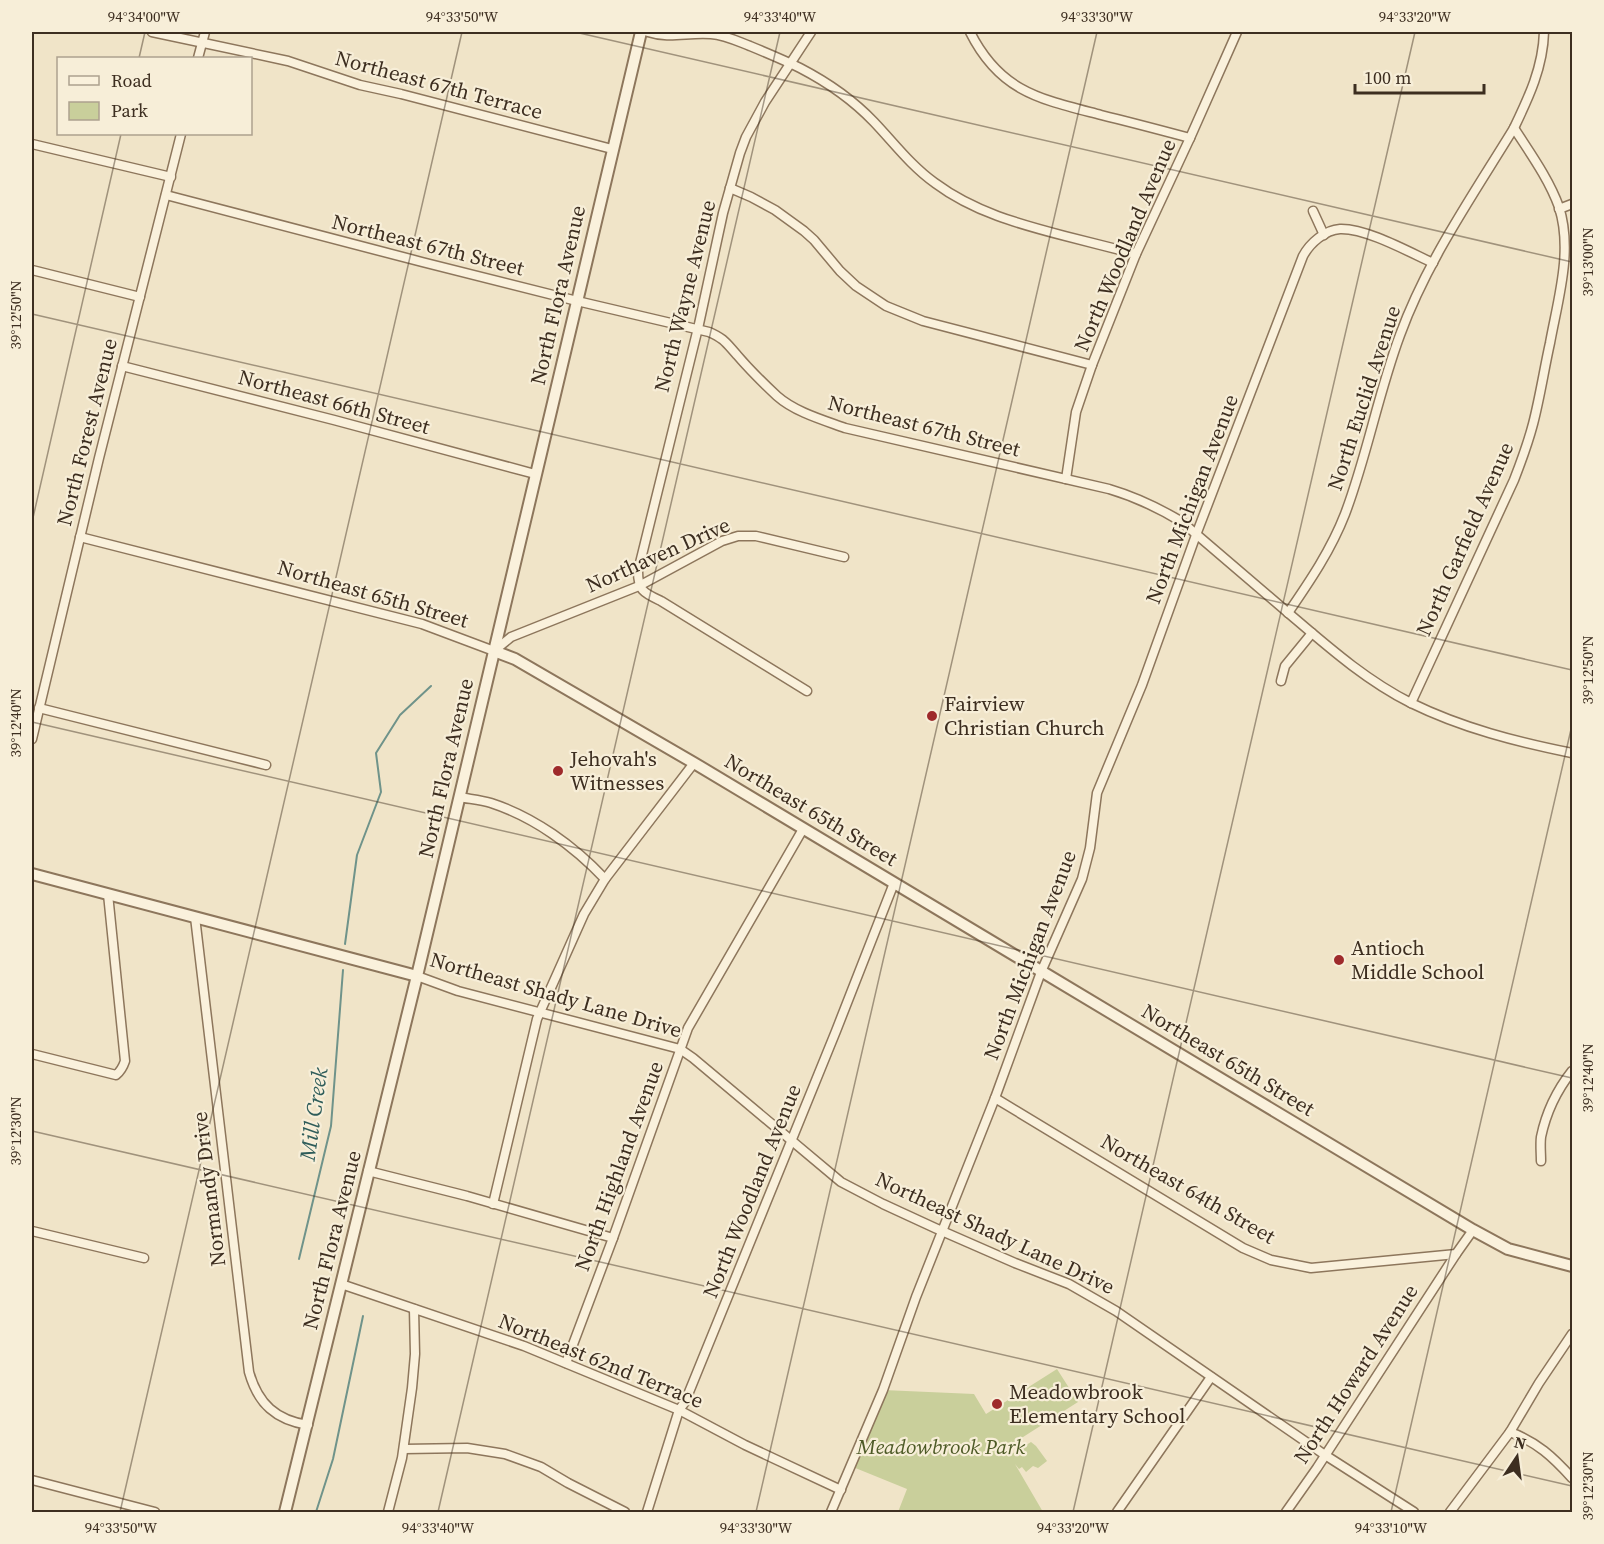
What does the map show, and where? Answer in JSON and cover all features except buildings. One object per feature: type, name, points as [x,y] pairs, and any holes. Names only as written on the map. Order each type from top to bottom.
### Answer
[{"type":"street","name":"Northeast 67th Terrace","points":[[152,32],[288,61],[360,85],[612,149]]},
{"type":"street","points":[[198,57],[205,32]]},
{"type":"street","name":"North Flora Avenue","points":[[285,1512],[417,976],[641,32]]},
{"type":"street","points":[[648,32],[664,36],[702,33],[724,36],[791,63],[839,92],[872,120],[906,159],[923,174],[960,199],[986,212],[1020,224],[1136,254]]},
{"type":"street","name":"North Wayne Avenue","points":[[639,586],[638,571],[730,188],[746,137],[765,102],[812,32]]},
{"type":"street","points":[[970,32],[995,70],[1031,95],[1190,138]]},
{"type":"street","name":"North Woodland Avenue","points":[[1066,479],[1076,412],[1092,365],[1136,254],[1237,32]]},
{"type":"street","name":"North Euclid Avenue","points":[[1288,613],[1318,570],[1344,517],[1389,366],[1411,308],[1433,263],[1514,128],[1539,71],[1544,32]]},
{"type":"street","name":"North Garfield Avenue","points":[[1411,703],[1514,480],[1528,442],[1562,280],[1564,234],[1559,209],[1544,175],[1514,128]]},
{"type":"street","name":"North Forest Avenue","points":[[32,740],[122,366],[181,135]]},
{"type":"street","points":[[32,144],[171,177]]},
{"type":"street","points":[[730,188],[751,197],[790,221],[814,240],[848,278],[886,306],[923,321],[1092,365]]},
{"type":"street","name":"Northeast 67th Street","points":[[166,195],[576,301],[709,332],[724,340],[779,398],[819,419],[863,433],[1110,489],[1140,499],[1182,522],[1312,633],[1378,684],[1434,714],[1466,726],[1540,747],[1572,753]]},
{"type":"street","points":[[1559,209],[1572,204]]},
{"type":"street","points":[[1313,211],[1324,235],[1340,229],[1366,234],[1433,263]]},
{"type":"street","name":"North Michigan Avenue","points":[[831,1512],[879,1398],[1041,972],[1082,879],[1097,793],[1138,696],[1196,535],[1303,256],[1314,242],[1324,235]]},
{"type":"street","points":[[32,270],[140,297]]},
{"type":"street","name":"Northeast 66th Street","points":[[122,366],[535,474]]},
{"type":"street","name":"Northaven Drive","points":[[494,651],[511,637],[639,586],[722,542],[738,536],[756,536],[844,557]]},
{"type":"street","name":"Northeast 65th Street","points":[[80,537],[422,624],[515,659],[694,763],[1473,1230]]},
{"type":"street","points":[[639,586],[644,593],[661,601],[807,691]]},
{"type":"street","points":[[1281,681],[1285,666],[1312,633]]},
{"type":"street","points":[[39,708],[266,765]]},
{"type":"street","points":[[494,1204],[539,1013],[584,914],[605,879],[694,763]]},
{"type":"street","points":[[459,796],[491,803],[536,824],[576,852],[605,879]]},
{"type":"street","name":"North Highland Avenue","points":[[566,1363],[688,1028],[803,829]]},
{"type":"street","name":"Northeast Shady Lane Drive","points":[[32,874],[417,976],[458,991],[539,1013],[680,1049],[841,1182],[942,1232],[1069,1284],[1116,1311],[1325,1455],[1414,1512]]},
{"type":"street","name":"North Woodland Avenue","points":[[647,1512],[679,1410],[686,1402],[894,883]]},
{"type":"street","points":[[32,1054],[116,1075],[121,1071],[125,1060],[108,894]]},
{"type":"street","name":"Normandy Drive","points":[[195,917],[249,1372],[257,1393],[271,1410],[285,1419],[308,1425]]},
{"type":"street","points":[[1541,1161],[1541,1139],[1545,1124],[1561,1085],[1572,1071]]},
{"type":"street","name":"Northeast 64th Street","points":[[995,1098],[1243,1248],[1271,1260],[1311,1268],[1456,1254]]},
{"type":"street","points":[[368,1171],[613,1238]]},
{"type":"street","points":[[1456,1254],[1473,1230],[1508,1249],[1572,1266]]},
{"type":"street","points":[[32,1231],[144,1258]]},
{"type":"street","name":"North Howard Avenue","points":[[1286,1512],[1456,1254]]},
{"type":"street","name":"Northeast 62nd Terrace","points":[[341,1284],[524,1346],[566,1363],[679,1410],[745,1445],[841,1490]]},
{"type":"street","points":[[388,1512],[404,1449],[416,1354],[414,1309]]},
{"type":"street","points":[[1450,1512],[1510,1432],[1572,1334]]},
{"type":"street","points":[[1117,1512],[1211,1377]]},
{"type":"street","points":[[1510,1432],[1534,1443],[1549,1454],[1572,1478]]},
{"type":"street","points":[[404,1449],[467,1448],[505,1454],[541,1467],[568,1484],[625,1512]]},
{"type":"street","points":[[32,1480],[149,1512]]},
{"type":"green space","name":"Meadowbrook Park","points":[[1057,1369],[1078,1402],[1006,1448],[1010,1455],[1031,1442],[1047,1461],[1038,1468],[1033,1466],[1026,1472],[1015,1464],[1043,1512],[898,1512],[907,1489],[848,1465],[883,1390],[974,1394],[986,1414]]},
{"type":"waterway","name":"Mill Creek","points":[[345,944],[357,855],[381,792],[376,753],[400,715],[431,686]]},
{"type":"waterway","name":"Mill Creek","points":[[299,1259],[331,1126],[343,970]]},
{"type":"waterway","name":"Mill Creek","points":[[316,1512],[333,1459],[363,1316]]},
{"type":"place","name":"Fairview Christian Church","points":[[932,716]]},
{"type":"place","name":"Jehovah's Witnesses","points":[[558,771]]},
{"type":"place","name":"Antioch Middle School","points":[[1339,960]]},
{"type":"place","name":"Meadowbrook Elementary School","points":[[997,1404]]}]
